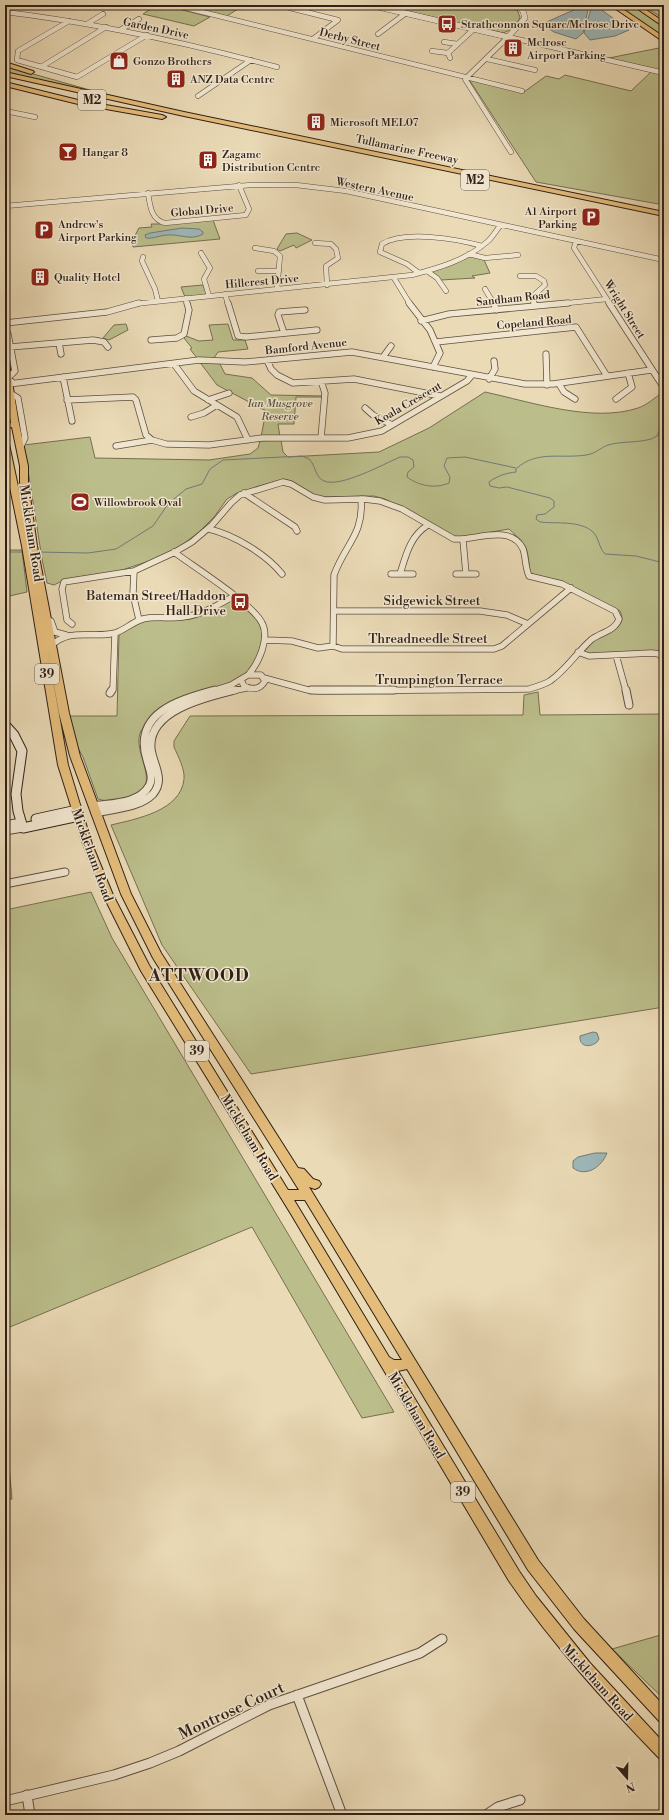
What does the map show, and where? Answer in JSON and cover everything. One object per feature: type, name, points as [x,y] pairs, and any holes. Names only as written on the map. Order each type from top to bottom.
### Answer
[{"type":"highway","points":[[5,64],[149,106]]},
{"type":"highway","name":"Tullamarine Freeway","points":[[5,74],[149,106],[664,214]]},
{"type":"highway","name":"Tullamarine Freeway","points":[[5,80],[664,220]]},
{"type":"highway","points":[[5,84],[114,110],[179,118]]},
{"type":"highway","points":[[5,90],[64,99]]},
{"type":"highway","points":[[514,183],[664,207]]},
{"type":"main road","points":[[613,5],[664,40]]},
{"type":"main road","points":[[635,5],[664,25]]},
{"type":"main road","name":"Mickleham Road","points":[[5,363],[24,466],[30,546],[62,765],[76,809],[106,891],[128,938],[530,1601],[578,1662],[664,1753]]},
{"type":"main road","points":[[5,424],[15,423]]},
{"type":"main road","name":"Mickleham Road","points":[[5,444],[20,514],[30,546]]},
{"type":"main road","points":[[9,464],[14,466],[24,466]]},
{"type":"main road","points":[[12,478],[15,469],[24,466]]},
{"type":"main road","points":[[20,514],[28,511]]},
{"type":"main road","name":"Mickleham Road","points":[[32,560],[41,588],[70,740],[94,810],[126,894],[148,938],[292,1167],[512,1531],[548,1587],[601,1651],[664,1716]]},
{"type":"main road","points":[[76,809],[94,810]]},
{"type":"main road","points":[[292,1167],[299,1171],[309,1182],[315,1184]]},
{"type":"main road","points":[[285,1195],[306,1191]]},
{"type":"main road","points":[[385,1361],[391,1365],[398,1366],[410,1363]]},
{"type":"street","name":"Derby Street","points":[[174,5],[522,90]]},
{"type":"street","points":[[290,5],[288,6],[290,8],[338,20],[313,39]]},
{"type":"street","points":[[370,5],[664,73]]},
{"type":"street","points":[[511,152],[465,79],[508,37],[512,35],[523,22],[525,16],[523,11],[516,5]]},
{"type":"street","name":"Garden Drive","points":[[5,12],[147,34],[277,67]]},
{"type":"street","points":[[378,34],[406,13]]},
{"type":"street","points":[[86,24],[103,14]]},
{"type":"street","points":[[120,30],[139,18]]},
{"type":"street","points":[[69,21],[17,52],[17,60],[72,77],[79,76],[147,34]]},
{"type":"street","points":[[41,67],[106,27]]},
{"type":"street","points":[[432,51],[449,56],[458,44],[474,29]]},
{"type":"street","points":[[444,42],[458,44]]},
{"type":"street","points":[[487,59],[535,70]]},
{"type":"street","points":[[198,96],[251,60]]},
{"type":"street","points":[[5,111],[34,117]]},
{"type":"street","name":"Western Avenue","points":[[5,206],[239,185],[291,184],[329,188],[664,260]]},
{"type":"street","name":"Global Drive","points":[[148,193],[155,220],[165,223],[246,215],[250,209],[239,185]]},
{"type":"street","name":"Hillcrest Drive","points":[[6,328],[11,321],[107,312],[118,310],[131,304],[394,278],[427,271],[449,264],[482,246],[492,237],[501,225]]},
{"type":"street","points":[[418,273],[406,264],[380,252],[382,244],[394,239],[439,236],[482,246]]},
{"type":"street","name":"Wright Street","points":[[576,241],[574,248],[651,370],[664,388]]},
{"type":"street","points":[[315,243],[330,242],[334,245],[338,256],[336,260],[326,266],[327,285]]},
{"type":"street","points":[[255,248],[268,249],[278,253],[280,256],[277,290]]},
{"type":"street","points":[[201,253],[210,268],[204,279],[209,296]]},
{"type":"street","points":[[469,254],[485,258],[518,255]]},
{"type":"street","points":[[143,257],[142,261],[155,289],[158,301]]},
{"type":"street","points":[[258,271],[279,271]]},
{"type":"street","points":[[427,271],[437,278],[446,291]]},
{"type":"street","points":[[520,276],[536,276],[544,281],[545,285],[535,292],[533,297],[535,306]]},
{"type":"street","points":[[394,278],[409,305],[430,330],[436,342],[440,353],[433,367]]},
{"type":"street","points":[[485,289],[488,292],[496,310]]},
{"type":"street","points":[[225,294],[238,336],[246,337],[317,330]]},
{"type":"street","points":[[151,340],[177,338],[184,334],[189,310],[186,298]]},
{"type":"street","name":"Sandham Road","points":[[421,321],[449,314],[606,299]]},
{"type":"street","points":[[284,333],[278,314],[279,312],[304,310]]},
{"type":"street","name":"Copeland Road","points":[[436,342],[576,327],[607,376]]},
{"type":"street","name":"Mickleham Road","points":[[6,328],[15,372],[8,383]]},
{"type":"street","points":[[10,347],[98,340],[106,343],[108,347]]},
{"type":"street","points":[[59,343],[61,354]]},
{"type":"street","points":[[383,357],[391,346]]},
{"type":"street","name":"Bamford Avenue","points":[[8,383],[199,360],[245,362],[346,352],[383,357],[489,379],[525,384],[559,384],[651,370]]},
{"type":"street","points":[[546,354],[547,385]]},
{"type":"street","points":[[267,360],[272,372],[286,381],[301,383],[354,379],[440,396]]},
{"type":"street","points":[[489,379],[495,369],[494,361]]},
{"type":"street","points":[[174,364],[194,391],[237,417],[248,440]]},
{"type":"street","points":[[616,399],[632,387],[628,373]]},
{"type":"street","name":"Koala Crescent","points":[[152,440],[166,444],[209,445],[262,438],[364,436],[378,432],[392,425],[467,381],[472,375]]},
{"type":"street","points":[[62,377],[72,421]]},
{"type":"street","points":[[321,381],[325,393],[321,438]]},
{"type":"street","points":[[559,384],[564,392],[574,399]]},
{"type":"street","name":"Mickleham Road","points":[[10,393],[18,398],[25,438],[21,446]]},
{"type":"street","points":[[208,400],[229,393]]},
{"type":"street","points":[[67,400],[127,396],[134,397],[146,435],[152,440]]},
{"type":"street","points":[[192,417],[204,413],[217,404]]},
{"type":"street","points":[[365,408],[373,416],[392,425]]},
{"type":"street","points":[[116,446],[152,440]]},
{"type":"street","points":[[72,624],[67,620],[62,589],[64,582],[134,572],[138,568],[186,546],[209,529],[234,499],[244,493],[283,482],[289,483],[302,493],[319,500],[337,501],[361,499],[388,502],[454,539],[463,540],[494,534],[512,538],[518,542],[525,554],[527,573],[529,576],[558,582],[571,588]]},
{"type":"street","points":[[244,493],[295,527],[297,531]]},
{"type":"street","points":[[333,646],[334,575],[336,564],[359,531],[364,512],[361,499]]},
{"type":"street","points":[[400,574],[413,537],[421,529],[428,525]]},
{"type":"street","points":[[209,529],[220,531],[234,538],[278,569],[282,574]]},
{"type":"street","points":[[463,540],[466,574]]},
{"type":"street","points":[[94,810],[138,796],[148,787],[151,782],[151,776],[143,750],[142,741],[147,727],[158,713],[174,704],[231,685],[241,680],[253,670],[266,640],[262,622],[255,612],[174,552]]},
{"type":"street","points":[[134,572],[133,594],[139,620]]},
{"type":"street","points":[[391,574],[413,574]]},
{"type":"street","points":[[456,574],[476,574]]},
{"type":"street","points":[[41,588],[47,603],[54,631],[59,634],[72,635],[115,633],[139,620],[183,617],[205,611],[234,596]]},
{"type":"street","name":"Threadneedle Street","points":[[266,640],[292,641],[320,648],[333,646],[342,649],[485,650],[502,646],[571,588]]},
{"type":"street","name":"Trumpington Terrace","points":[[262,677],[308,690],[332,692],[526,689],[549,681],[595,637],[612,630],[618,623],[619,619],[615,612],[571,588]]},
{"type":"street","name":"Sidgewick Street","points":[[334,611],[480,611],[507,615],[528,624]]},
{"type":"street","points":[[110,693],[113,689],[115,633]]},
{"type":"street","points":[[51,646],[58,638],[72,635]]},
{"type":"street","points":[[578,652],[589,656],[652,653],[659,654],[664,659]]},
{"type":"street","points":[[616,655],[629,705]]},
{"type":"street","points":[[94,810],[135,804],[152,795],[159,785],[160,775],[151,748],[154,730],[169,714],[189,704],[236,690],[247,688],[256,689],[262,686],[264,683],[256,661]]},
{"type":"street","points":[[249,674],[262,677]]},
{"type":"street","points":[[241,680],[242,684],[247,688]]},
{"type":"street","name":"Trumpington Terrace","points":[[262,686],[275,683],[288,685]]},
{"type":"street","points":[[5,725],[16,737],[22,753],[22,763],[16,794],[22,825]]},
{"type":"street","points":[[5,831],[52,815],[76,809]]},
{"type":"street","points":[[5,825],[22,825],[76,809]]},
{"type":"street","points":[[5,884],[65,872]]},
{"type":"street","name":"Montrose Court","points":[[5,1801],[114,1775],[150,1762],[179,1751],[269,1705],[420,1653],[442,1640]]},
{"type":"street","points":[[298,1695],[342,1815]]},
{"type":"street","points":[[28,1795],[30,1815]]},
{"type":"street","points":[[486,1815],[498,1807],[520,1800]]},
{"type":"green space","points":[[157,5],[163,5],[210,17],[194,26],[143,14]]},
{"type":"green space","points":[[180,5],[244,5],[227,16]]},
{"type":"green space","points":[[380,5],[509,5],[517,10],[520,17],[513,27],[503,33]]},
{"type":"green space","points":[[615,5],[632,5],[664,27],[664,38]]},
{"type":"green space","points":[[642,5],[664,5],[664,19]]},
{"type":"green space","points":[[664,47],[664,71],[603,57],[609,58]]},
{"type":"green space","points":[[5,66],[111,96],[5,72]]},
{"type":"green space","points":[[651,72],[664,75],[664,205],[536,182],[470,81],[472,79],[524,92],[546,76],[559,79],[565,75],[631,91]]},
{"type":"green space","points":[[213,220],[220,239],[133,247],[132,241],[139,228],[152,227],[151,224]]},
{"type":"green space","points":[[297,233],[312,240],[296,248],[294,245],[280,251],[277,249],[286,234]]},
{"type":"green space","points":[[469,256],[484,260],[490,273],[472,276],[475,278],[441,280],[430,271]]},
{"type":"green space","points":[[203,285],[206,293],[203,295],[185,297],[181,287]]},
{"type":"green space","points":[[126,324],[128,330],[109,340],[103,338],[114,325]]},
{"type":"green space","points":[[228,324],[233,340],[245,340],[248,349],[218,352],[214,358],[197,358],[190,349],[192,348],[184,338],[186,336],[199,341],[213,340],[209,325]]},
{"type":"green space","name":"Ian Musgrove Reserve","points":[[199,361],[219,362],[225,374],[252,378],[271,395],[323,397],[296,397],[294,424],[278,424],[280,437],[261,437],[266,411],[217,385]]},
{"type":"green space","points":[[664,391],[664,655],[586,654],[584,651],[598,637],[619,625],[622,617],[620,611],[562,581],[533,575],[530,572],[526,547],[509,529],[456,538],[385,499],[374,496],[321,497],[305,492],[292,481],[283,479],[237,493],[227,499],[214,517],[199,532],[178,548],[158,558],[119,571],[66,579],[54,585],[47,583],[24,445],[90,437],[95,458],[209,460],[250,454],[258,448],[260,441],[281,440],[283,452],[288,457],[379,452],[429,428],[485,392],[562,409],[602,413],[620,412],[641,407]]},
{"type":"green space","points":[[5,550],[22,550],[27,592],[5,597]]},
{"type":"green space","points":[[233,598],[256,618],[262,631],[261,646],[251,668],[237,679],[212,691],[171,705],[149,720],[141,731],[139,739],[139,747],[146,773],[144,788],[128,798],[111,800],[98,799],[83,757],[74,741],[69,716],[117,716],[119,635],[131,626],[140,622],[150,620],[183,619]]},
{"type":"green space","points":[[538,692],[540,715],[664,714],[664,1007],[251,1074],[162,945],[111,825],[133,820],[156,812],[175,799],[181,790],[184,775],[181,763],[174,747],[174,741],[190,716],[523,715],[524,695]]},
{"type":"green space","points":[[91,892],[112,938],[394,1412],[362,1418],[252,1227],[5,1329],[5,910]]},
{"type":"green space","points":[[5,1420],[12,1499],[5,1500]]},
{"type":"green space","points":[[664,1634],[664,1699],[612,1649]]},
{"type":"water","points":[[585,5],[589,5],[583,33],[576,39],[554,32],[542,24]]},
{"type":"water","points":[[592,5],[595,5],[629,30],[615,36],[590,40],[584,33]]},
{"type":"water","points":[[182,228],[199,229],[203,232],[203,234],[194,237],[168,235],[149,238],[146,238],[145,235],[150,233]]},
{"type":"water","points":[[593,1032],[597,1033],[599,1039],[597,1042],[588,1046],[581,1042],[580,1036]]},
{"type":"water","points":[[595,1153],[607,1153],[605,1158],[598,1166],[584,1172],[573,1168],[573,1161],[578,1157]]},
{"type":"waterway","points":[[517,468],[525,462],[541,457],[586,455],[608,445],[651,439],[657,436],[664,419]]},
{"type":"waterway","points":[[37,552],[88,553],[116,549],[153,526],[168,504],[186,489],[202,484],[210,469],[223,460],[302,456],[310,460],[321,479],[331,482],[351,478],[400,457],[408,457],[413,460],[414,467],[408,472],[407,477],[417,483],[427,486],[438,486],[449,483],[450,477],[444,466],[447,458],[465,457],[516,468],[516,472],[502,475],[489,482],[490,486],[499,488],[507,487],[550,498],[554,501],[554,507],[545,514],[537,515],[536,519],[540,522],[568,523],[588,528],[597,537],[601,549],[605,554],[636,556],[664,563]]},
{"type":"waterway","points":[[5,552],[23,552]]},
{"type":"place","name":"Strathconnon Square/Melrose Drive","points":[[447,24]]},
{"type":"place","name":"Melrose Airport Parking","points":[[513,48]]},
{"type":"place","name":"Gonzo Brothers","points":[[119,61]]},
{"type":"place","name":"ANZ Data Centre","points":[[176,79]]},
{"type":"place","name":"Microsoft MEL07","points":[[316,122]]},
{"type":"place","name":"Hangar 8","points":[[68,152]]},
{"type":"place","name":"Zagame Distribution Centre","points":[[208,160]]},
{"type":"place","name":"A1 Airport Parking","points":[[591,217]]},
{"type":"place","name":"Andrew's Airport Parking","points":[[44,230]]},
{"type":"place","name":"Quality Hotel","points":[[40,277]]},
{"type":"place","name":"Willowbrook Oval","points":[[80,502]]},
{"type":"place","name":"Bateman Street/Haddon Hall Drive","points":[[240,602]]},
{"type":"district","name":"ATTWOOD","points":[[199,975]]}]
